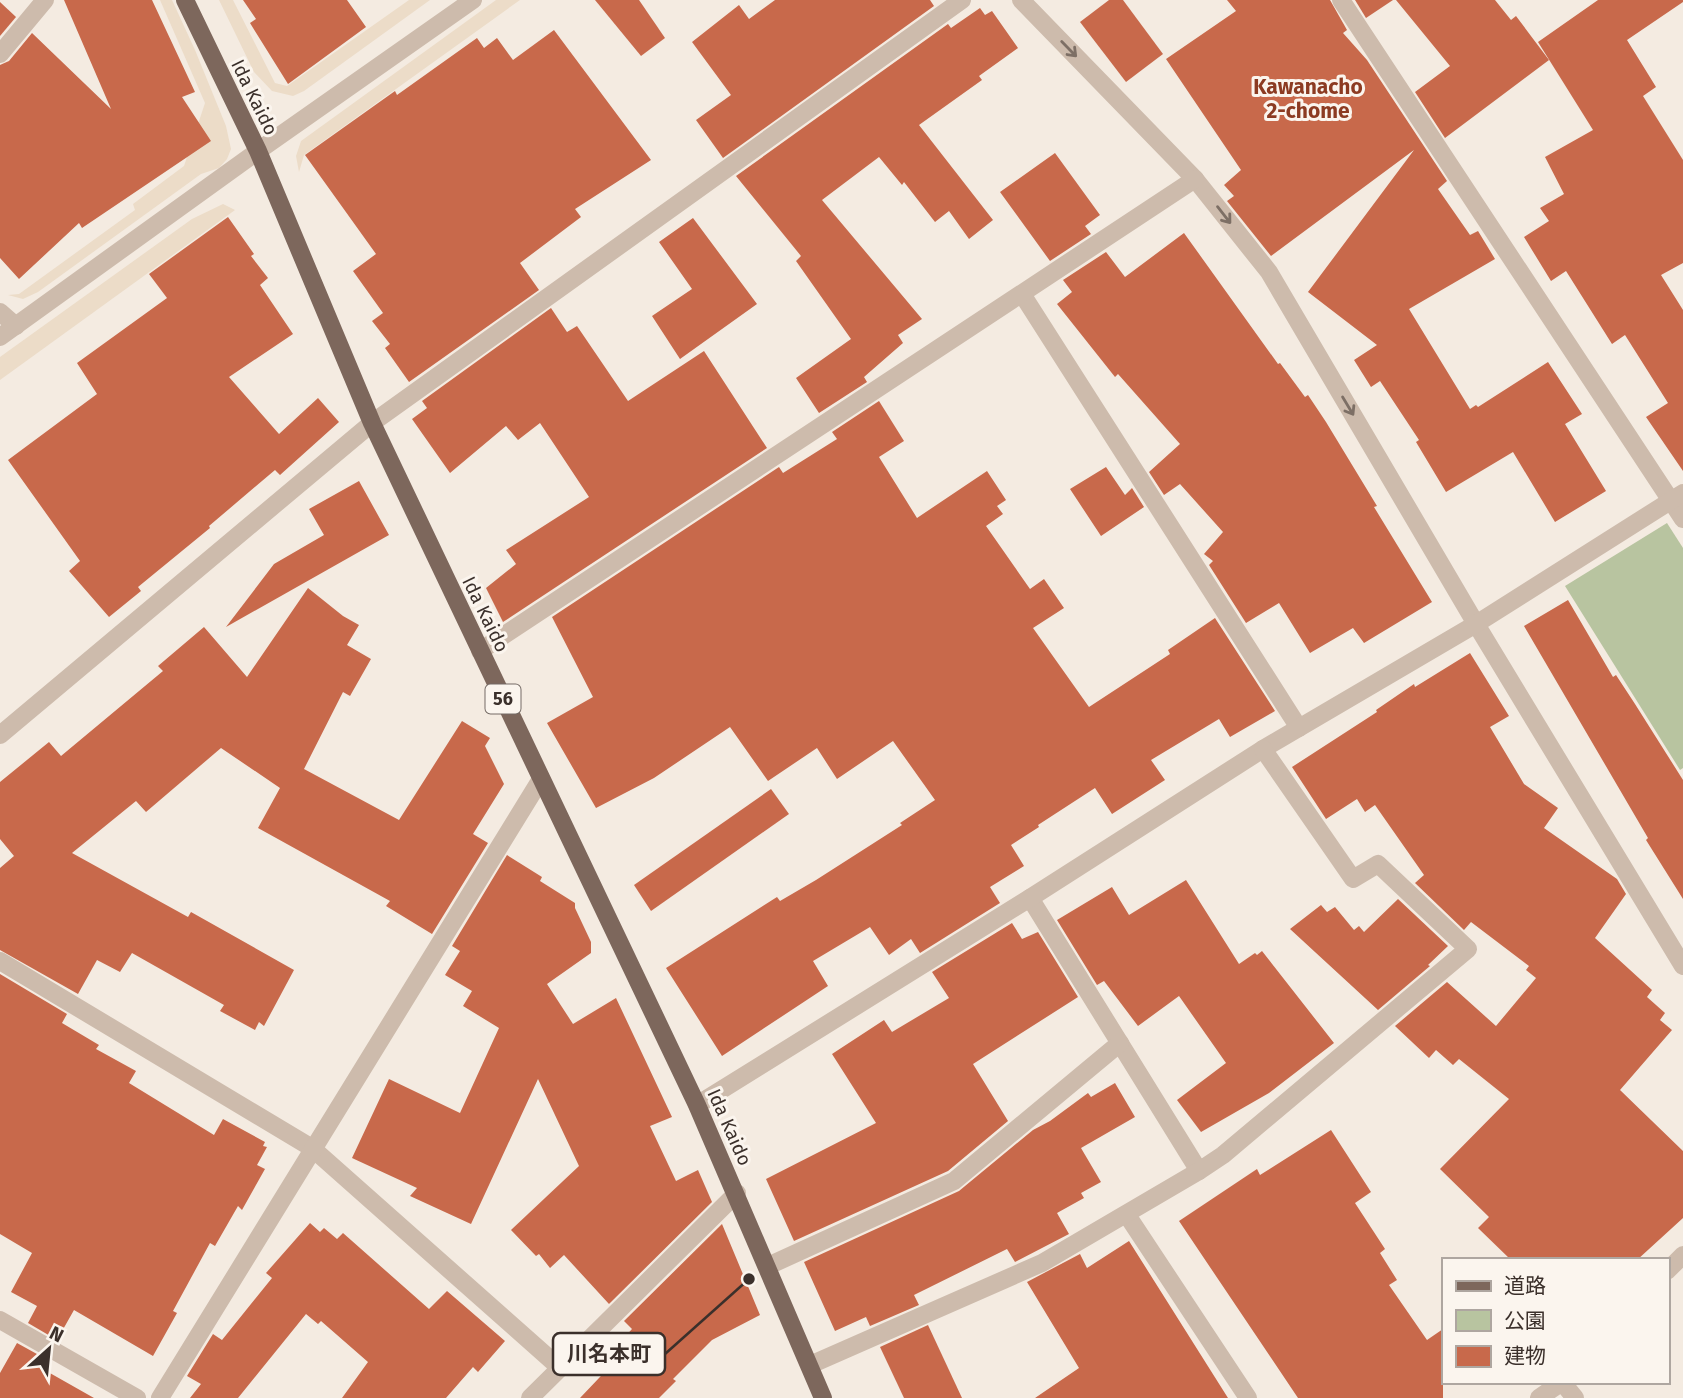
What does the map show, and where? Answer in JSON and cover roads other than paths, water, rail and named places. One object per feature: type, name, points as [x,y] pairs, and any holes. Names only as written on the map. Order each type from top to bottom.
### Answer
[{"type":"main road","name":"Ida Kaido","points":[[185,0],[258,151],[372,423],[697,1105],[823,1398]]},
{"type":"street","points":[[0,54],[45,0]]},
{"type":"street","points":[[0,337],[473,0]]},
{"type":"street","points":[[0,735],[372,423],[962,0]]},
{"type":"street","points":[[1021,0],[1195,179],[1269,272],[1476,624],[1683,966]]},
{"type":"street","points":[[1341,0],[1677,497],[1683,519]]},
{"type":"street","points":[[480,651],[1195,179]]},
{"type":"street","points":[[1022,294],[1299,728]]},
{"type":"street","points":[[0,312],[16,326]]},
{"type":"street","points":[[697,1105],[1263,749],[1476,624],[1677,497]]},
{"type":"street","points":[[810,1365],[1042,1263],[1199,1171],[1223,1155],[1468,949],[1378,864],[1353,879],[1263,749]]},
{"type":"street","points":[[160,1398],[312,1147],[541,779]]},
{"type":"street","points":[[1030,898],[1199,1171]]},
{"type":"street","points":[[0,961],[312,1147],[559,1367]]},
{"type":"street","points":[[768,1266],[954,1181],[1120,1043]]},
{"type":"street","points":[[530,1398],[737,1193]]},
{"type":"street","points":[[1128,1214],[1248,1398]]},
{"type":"street","points":[[1669,1269],[1683,1255]]},
{"type":"street","points":[[0,1320],[137,1398]]},
{"type":"street","points":[[1539,1398],[1559,1384]]},
{"type":"street","points":[[1564,1384],[1575,1398]]},
{"type":"place","name":"川名本町","points":[[749,1279]]},
{"type":"district","name":"Kawanacho 2-chome","points":[[1308,99]]}]
